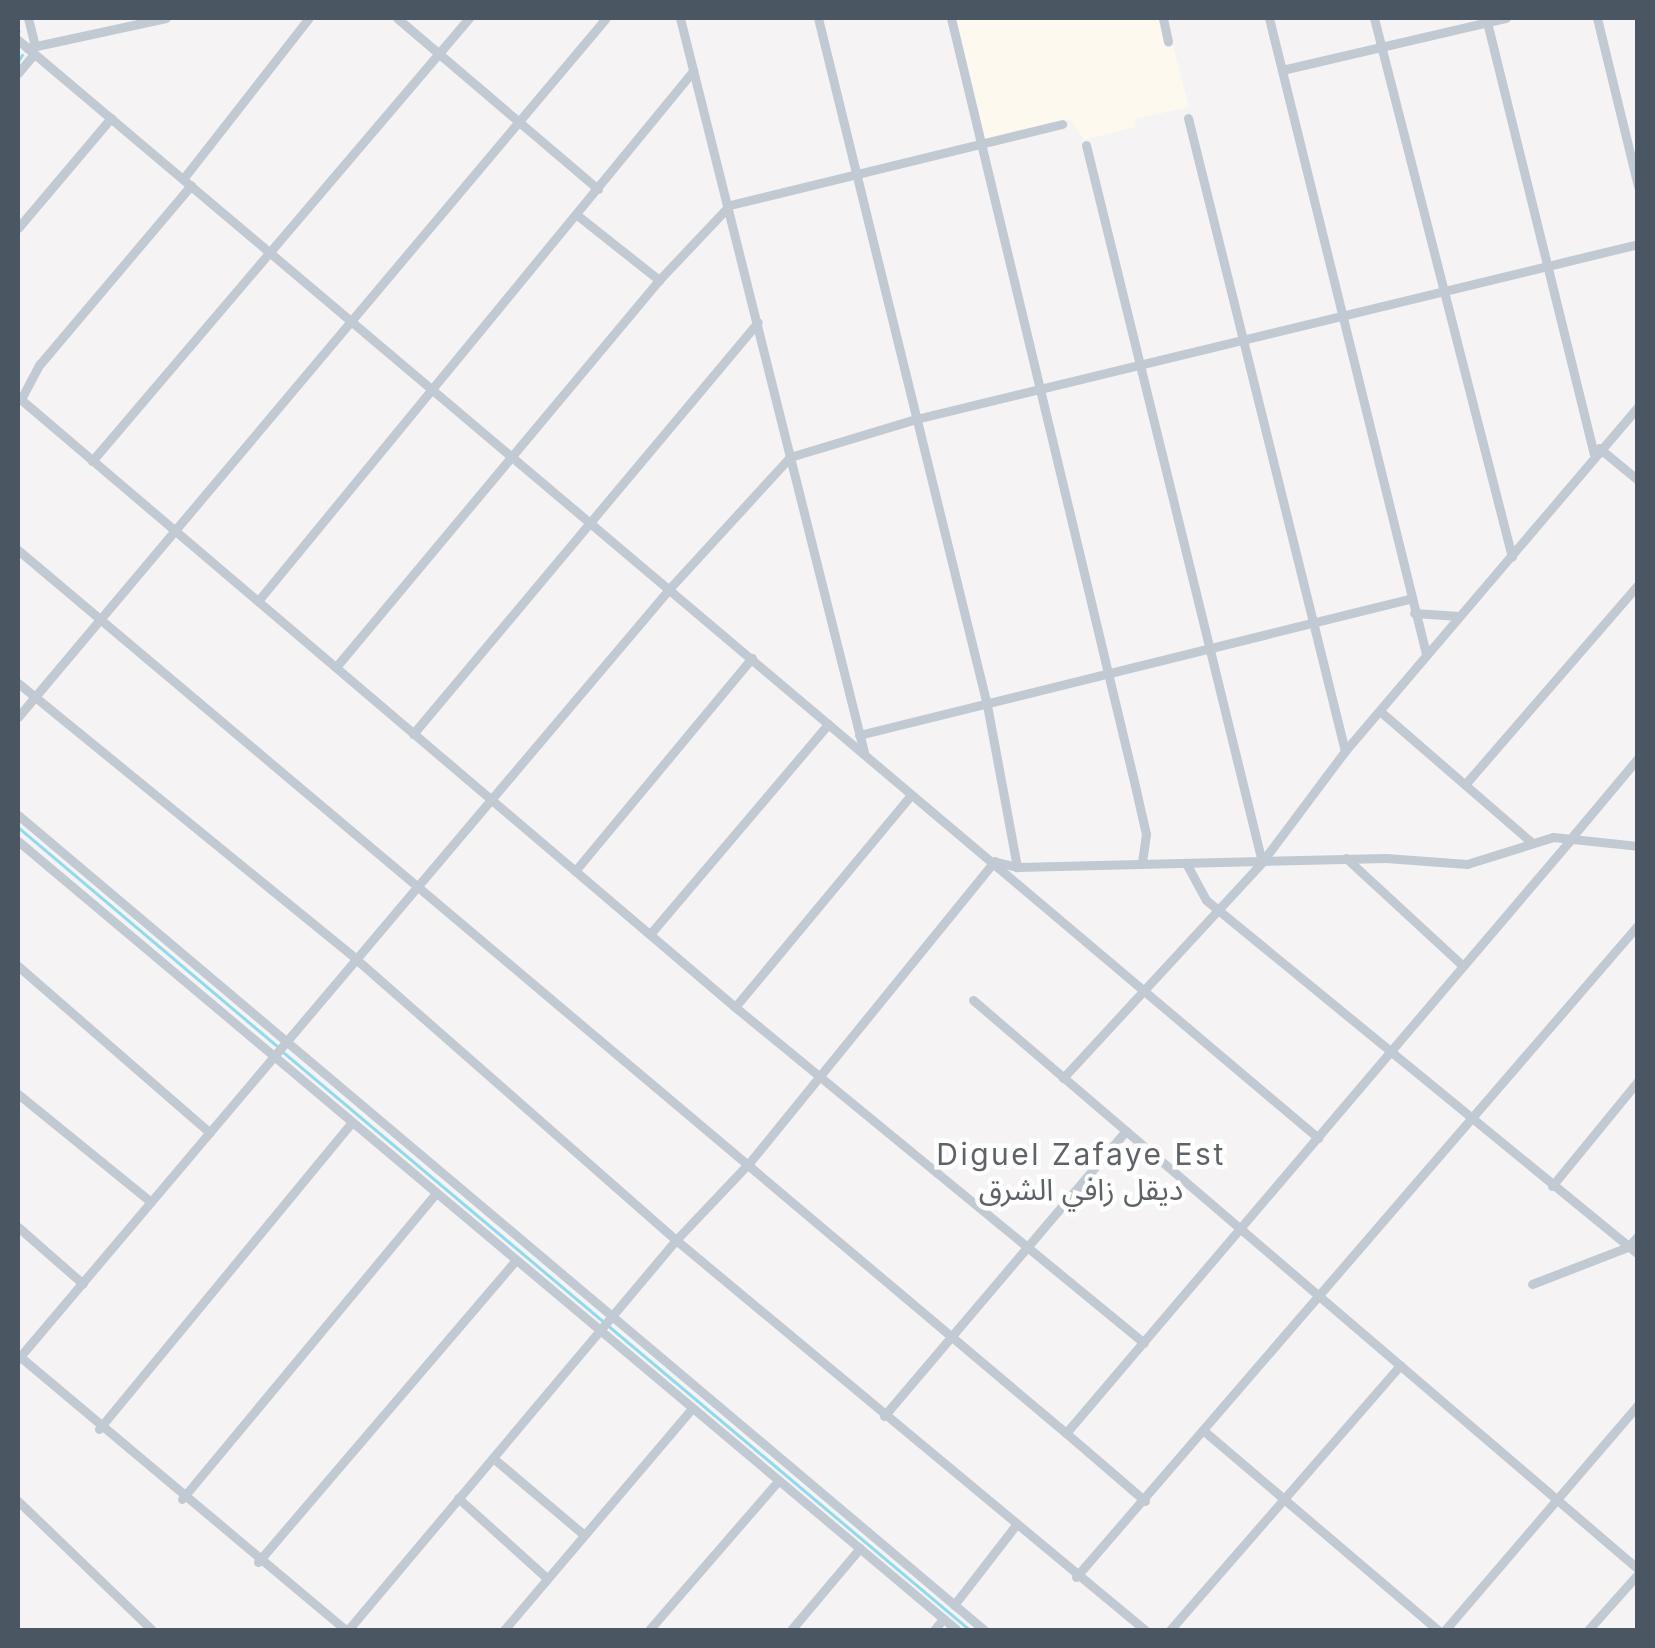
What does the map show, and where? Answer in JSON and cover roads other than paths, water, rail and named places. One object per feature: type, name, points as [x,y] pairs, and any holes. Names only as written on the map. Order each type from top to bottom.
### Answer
[{"type":"street","points":[[18,73],[31,30],[28,18]]},
{"type":"street","points":[[25,47],[166,18]]},
{"type":"street","points":[[309,18],[187,182],[40,364],[19,398],[735,1006],[1144,1343]]},
{"type":"street","points":[[397,18],[441,50],[598,190]]},
{"type":"street","points":[[92,461],[469,18]]},
{"type":"street","points":[[18,717],[345,322],[606,18]]},
{"type":"street","points":[[680,18],[730,204],[865,755]]},
{"type":"street","points":[[818,18],[986,704],[1018,867]]},
{"type":"street","points":[[951,18],[1146,834],[1142,864]]},
{"type":"street","points":[[1163,18],[1168,40]]},
{"type":"street","points":[[1269,18],[1409,599],[1426,654]]},
{"type":"street","points":[[1374,18],[1512,556]]},
{"type":"street","points":[[1282,70],[1506,18]]},
{"type":"street","points":[[1597,18],[1638,186]]},
{"type":"street","points":[[18,19],[31,30]]},
{"type":"street","points":[[1486,20],[1597,451],[1638,480]]},
{"type":"street","points":[[25,47],[187,182],[345,322],[670,588],[1318,1138]]},
{"type":"street","points":[[258,601],[434,393],[694,71]]},
{"type":"street","points":[[18,228],[111,118]]},
{"type":"street","points":[[1188,118],[1345,751]]},
{"type":"street","points":[[336,666],[658,280],[730,204],[857,169],[1062,124]]},
{"type":"street","points":[[1086,144],[1262,862]]},
{"type":"street","points":[[578,215],[658,280]]},
{"type":"street","points":[[994,861],[819,1072],[750,1162],[676,1240],[347,1630],[182,1499],[18,1357],[670,588],[790,457],[916,419],[1344,319],[1638,244]]},
{"type":"street","points":[[414,734],[758,322]]},
{"type":"street","points":[[1063,1078],[1140,988],[1262,862],[1345,751],[1638,406]]},
{"type":"street","points":[[18,550],[102,616],[750,1162],[1145,1501]]},
{"type":"street","points":[[1468,781],[1638,585]]},
{"type":"street","points":[[859,735],[1409,599]]},
{"type":"street","points":[[1414,613],[1460,616]]},
{"type":"street","points":[[575,871],[752,658]]},
{"type":"street","points":[[18,683],[356,959],[676,1240],[1015,1526],[1145,1630]]},
{"type":"street","points":[[1381,712],[1468,781],[1531,842]]},
{"type":"street","points":[[651,933],[828,724]]},
{"type":"street","points":[[1066,1432],[1242,1230],[1392,1052],[1460,964],[1638,758]]},
{"type":"street","points":[[735,1006],[911,795]]},
{"type":"street","points":[[18,815],[280,1049],[606,1325],[984,1630]]},
{"type":"street","points":[[994,861],[1018,867],[1346,858],[1467,864],[1531,842],[1572,838],[1638,846]]},
{"type":"street","points":[[18,841],[280,1049],[352,1123],[514,1262],[606,1325],[692,1408],[957,1630]]},
{"type":"street","points":[[1346,858],[1460,964]]},
{"type":"street","points":[[1186,863],[1216,906],[1470,1122],[1633,1250]]},
{"type":"street","points":[[1076,1576],[1145,1501],[1638,925]]},
{"type":"street","points":[[18,966],[210,1132]]},
{"type":"street","points":[[973,1000],[1638,1571],[1588,1630]]},
{"type":"street","points":[[1552,1186],[1638,1080]]},
{"type":"street","points":[[18,1094],[151,1202]]},
{"type":"street","points":[[99,1429],[352,1123]]},
{"type":"street","points":[[884,1416],[1126,1131]]},
{"type":"street","points":[[182,1499],[435,1194]]},
{"type":"street","points":[[18,1226],[83,1284]]},
{"type":"street","points":[[1633,1250],[1638,1236]]},
{"type":"street","points":[[1532,1284],[1633,1250]]},
{"type":"street","points":[[258,1562],[514,1262]]},
{"type":"street","points":[[1170,1630],[1400,1365]]},
{"type":"street","points":[[1204,1432],[1282,1501],[1442,1630],[1638,1405]]},
{"type":"street","points":[[504,1630],[692,1408]]},
{"type":"street","points":[[493,1458],[584,1535]]},
{"type":"street","points":[[649,1630],[780,1480]]},
{"type":"street","points":[[458,1498],[547,1578]]},
{"type":"street","points":[[20,1507],[152,1630]]},
{"type":"street","points":[[954,1605],[1015,1526]]},
{"type":"street","points":[[791,1630],[860,1548]]},
{"type":"street","points":[[934,1630],[944,1619]]},
{"type":"waterway","points":[[18,61],[22,55]]},
{"type":"waterway","points":[[18,827],[276,1045]]},
{"type":"waterway","points":[[282,1051],[970,1630]]},
{"type":"district","name":"Diguel Zafaye Est ديقل زافي الشرق","points":[[1081,1171]]}]
